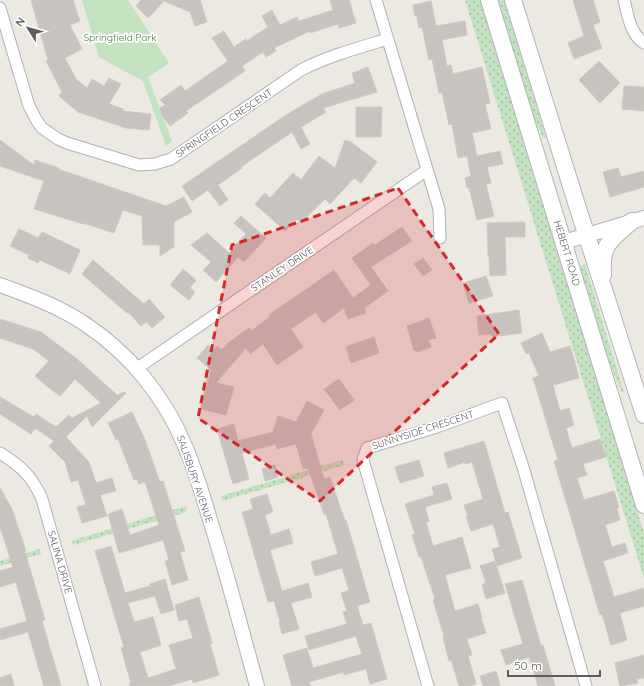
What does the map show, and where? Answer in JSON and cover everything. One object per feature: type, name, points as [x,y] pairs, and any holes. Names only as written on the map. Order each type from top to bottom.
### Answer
[{"type":"main road","name":"HEBERT ROAD","points":[[490,0],[644,505]]},
{"type":"main road","points":[[513,0],[644,415]]},
{"type":"main road","points":[[605,293],[602,262],[606,248],[610,241],[638,220]]},
{"type":"street","points":[[376,0],[439,209],[440,238]]},
{"type":"street","points":[[624,0],[634,33],[639,40],[644,43]]},
{"type":"street","name":"SPRINGFIELD CRESCENT","points":[[0,8],[29,106],[42,128],[58,139],[138,165],[156,164],[171,159],[301,70],[324,59],[388,39]]},
{"type":"street","name":"STANLEY DRIVE","points":[[136,369],[427,170]]},
{"type":"street","points":[[564,242],[638,220]]},
{"type":"street","name":"SALISBURY AVENUE","points":[[0,285],[46,302],[66,312],[104,338],[136,369],[164,405],[175,425],[190,459],[223,562],[256,686]]},
{"type":"street","name":"SUNNYSIDE CRESCENT","points":[[428,686],[363,460],[367,448],[437,427],[502,403],[523,467],[586,686]]},
{"type":"street","name":"SALINA DRIVE","points":[[0,453],[23,469],[35,484],[42,499],[96,686]]},
{"type":"highlighted area","points":[[398,188],[499,334],[320,501],[198,418],[232,245]]},
{"type":"green space","name":"Springfield Park","points":[[82,0],[128,0],[169,63],[148,77],[172,141],[166,146],[143,81],[99,57]]},
{"type":"green space","points":[[465,0],[481,0],[644,533],[644,578]]},
{"type":"green space","points":[[496,0],[504,0],[546,138],[543,138],[529,107]]},
{"type":"green space","points":[[584,264],[624,392],[622,393],[598,337],[581,275],[581,267]]},
{"type":"green space","points":[[342,460],[345,465],[222,501],[221,496]]},
{"type":"green space","points":[[186,506],[187,512],[73,545],[71,541]]},
{"type":"green space","points":[[40,549],[41,554],[0,566],[0,561]]},
{"type":"building","points":[[31,0],[73,0],[80,21],[70,25],[82,49],[65,58],[76,79],[87,88],[92,79],[104,86],[109,78],[121,84],[109,104],[123,109],[123,111],[151,114],[149,130],[126,128],[78,112],[59,96],[62,92],[46,61],[48,60]]},
{"type":"building","points":[[141,0],[200,0],[207,22],[195,26],[190,12],[164,1],[148,18],[136,6]]},
{"type":"building","points":[[330,0],[349,0],[356,23],[339,28],[338,24],[310,33],[310,31],[274,48],[276,51],[266,57],[263,52],[242,66],[245,71],[186,111],[188,113],[170,126],[162,115],[160,108],[165,105],[160,100],[181,85],[185,91],[228,61],[212,38],[224,31],[234,47],[246,39],[247,41],[268,27],[262,16],[272,10],[280,25],[297,17],[299,21],[333,10]]},
{"type":"building","points":[[573,0],[593,0],[600,22],[593,25],[602,48],[574,59],[568,43],[584,36]]},
{"type":"building","points":[[431,1],[436,26],[465,21],[467,35],[442,40],[447,66],[451,65],[453,74],[482,67],[490,103],[485,104],[491,129],[472,133],[477,156],[500,151],[503,164],[487,167],[491,183],[486,184],[494,216],[477,220],[465,178],[471,176],[467,156],[458,158],[452,124],[449,125],[442,92],[439,93],[432,59],[429,60],[422,27],[419,28],[417,16],[415,16],[413,5]]},
{"type":"building","points":[[599,61],[620,83],[600,103],[579,80]]},
{"type":"building","points":[[368,67],[377,92],[323,108],[326,112],[301,127],[310,144],[301,149],[292,132],[241,167],[242,168],[218,185],[228,200],[220,206],[208,190],[192,201],[182,186],[286,115],[322,94],[355,83],[352,73]]},
{"type":"building","points":[[624,86],[644,87],[644,111],[622,109]]},
{"type":"building","points":[[356,107],[382,107],[381,137],[356,137]]},
{"type":"building","points":[[0,140],[34,165],[35,160],[166,206],[184,197],[192,212],[174,222],[174,247],[160,256],[160,245],[143,245],[142,216],[123,210],[114,233],[34,209],[44,181],[0,166]]},
{"type":"building","points":[[345,140],[351,142],[377,162],[361,183],[354,178],[330,204],[325,199],[301,223],[297,219],[285,231],[255,204],[265,193],[270,198],[293,173],[301,180],[319,156],[335,168]]},
{"type":"building","points":[[618,168],[621,177],[644,171],[644,187],[610,197],[603,172]]},
{"type":"building","points":[[241,216],[266,238],[244,262],[238,257],[216,282],[203,270],[211,262],[191,245],[207,233],[229,253],[246,234],[234,223]]},
{"type":"building","points":[[525,222],[525,237],[505,237],[506,275],[490,276],[487,223]]},
{"type":"building","points":[[402,227],[412,241],[371,267],[388,291],[364,308],[366,313],[348,319],[344,308],[323,323],[316,312],[291,329],[303,347],[277,365],[263,344],[250,354],[246,348],[216,383],[234,387],[226,415],[201,409],[211,370],[197,358],[208,345],[213,350],[217,346],[222,350],[228,343],[249,328],[251,331],[271,316],[269,315],[334,270],[353,298],[371,285],[352,258],[373,243],[375,245]]},
{"type":"building","points":[[19,229],[38,238],[42,232],[80,250],[70,274],[40,260],[38,263],[28,258],[29,255],[10,246]]},
{"type":"building","points":[[423,258],[432,270],[423,276],[414,264]]},
{"type":"building","points":[[93,260],[144,304],[149,299],[165,317],[152,328],[146,322],[141,326],[128,312],[127,313],[82,274]]},
{"type":"building","points":[[183,269],[196,280],[190,288],[195,292],[189,300],[170,285]]},
{"type":"building","points":[[486,276],[493,296],[469,303],[463,283]]},
{"type":"building","points":[[519,310],[522,333],[492,337],[492,334],[479,335],[477,316]]},
{"type":"building","points":[[429,318],[436,338],[428,340],[431,347],[417,352],[416,350],[414,351],[407,326]]},
{"type":"building","points":[[0,319],[41,332],[77,359],[117,395],[126,393],[92,427],[87,416],[66,437],[89,462],[96,483],[112,478],[116,491],[100,495],[107,516],[82,523],[77,507],[86,505],[78,480],[71,482],[65,462],[49,446],[54,441],[35,428],[31,434],[0,414],[0,397],[34,417],[36,414],[56,427],[69,415],[72,418],[101,403],[75,379],[60,396],[47,386],[35,376],[49,361],[33,349],[0,338]]},
{"type":"building","points":[[542,333],[550,352],[570,346],[579,378],[553,385],[560,411],[569,408],[574,425],[566,428],[572,448],[600,439],[606,457],[583,464],[587,475],[577,478],[584,500],[614,491],[619,507],[617,508],[620,520],[605,525],[612,547],[625,543],[628,553],[603,561],[614,597],[644,588],[644,606],[620,613],[627,640],[611,645],[602,614],[600,615],[554,461],[558,460],[533,378],[539,376],[529,353],[526,354],[521,343]]},
{"type":"building","points":[[374,337],[379,353],[351,363],[346,347]]},
{"type":"building","points":[[339,379],[354,400],[340,410],[324,389]]},
{"type":"building","points":[[307,401],[324,410],[311,434],[324,479],[330,477],[345,521],[346,520],[370,602],[357,606],[363,625],[371,623],[387,679],[370,684],[366,669],[344,675],[344,672],[309,682],[311,686],[292,686],[283,655],[307,648],[313,668],[362,654],[356,636],[309,650],[305,636],[347,624],[343,612],[347,611],[341,593],[349,590],[342,568],[315,576],[311,562],[338,554],[326,514],[324,514],[308,468],[303,469],[296,444],[277,449],[276,444],[242,453],[249,479],[233,484],[217,429],[234,424],[238,441],[273,432],[278,416],[296,422]]},
{"type":"building","points":[[132,412],[145,440],[160,482],[163,481],[185,551],[180,552],[188,580],[172,585],[165,561],[169,560],[163,540],[119,553],[108,514],[122,509],[130,535],[159,525],[145,482],[139,484],[137,479],[134,480],[118,439],[116,440],[108,423]]},
{"type":"building","points":[[484,441],[505,513],[508,512],[522,558],[497,566],[492,549],[500,547],[493,524],[471,531],[466,516],[468,516],[464,505],[483,499],[472,462],[465,464],[465,462],[448,468],[444,453]]},
{"type":"building","points":[[419,460],[424,476],[400,483],[395,467]]},
{"type":"building","points":[[275,465],[278,477],[265,481],[262,469]]},
{"type":"building","points":[[447,483],[452,499],[425,507],[429,521],[426,522],[433,546],[462,537],[471,568],[445,575],[455,611],[478,604],[486,633],[467,639],[472,655],[468,656],[476,684],[469,686],[459,686],[451,660],[449,661],[444,636],[433,600],[435,599],[412,535],[415,534],[405,504],[434,495],[432,487]]},
{"type":"building","points":[[0,488],[12,509],[26,551],[25,552],[45,620],[42,621],[61,686],[44,686],[28,632],[0,640],[0,629],[27,621],[16,582],[0,587],[0,571],[13,567],[0,530]]},
{"type":"building","points":[[267,494],[273,512],[265,515],[271,535],[289,529],[293,543],[270,550],[282,591],[308,583],[312,597],[291,603],[299,629],[282,634],[274,601],[268,602],[242,512],[253,509],[250,499]]},
{"type":"building","points":[[111,546],[125,593],[150,586],[150,584],[165,579],[174,610],[161,614],[155,596],[128,603],[134,622],[153,617],[161,645],[140,652],[148,678],[176,669],[169,645],[193,638],[187,619],[179,621],[175,605],[199,597],[219,675],[193,683],[192,679],[169,686],[130,686],[129,684],[131,683],[121,648],[124,647],[95,551]]},
{"type":"building","points":[[495,561],[505,593],[486,599],[482,585],[486,583],[480,566]]},
{"type":"building","points":[[522,580],[541,646],[543,645],[555,686],[538,686],[529,657],[506,665],[501,650],[523,644],[505,584]]},
{"type":"building","points":[[644,655],[644,678],[636,679],[638,683],[620,686],[615,663]]},
{"type":"building","points":[[496,671],[500,686],[483,686],[480,676]]},
{"type":"building","points":[[11,674],[14,686],[0,686],[0,678]]}]
